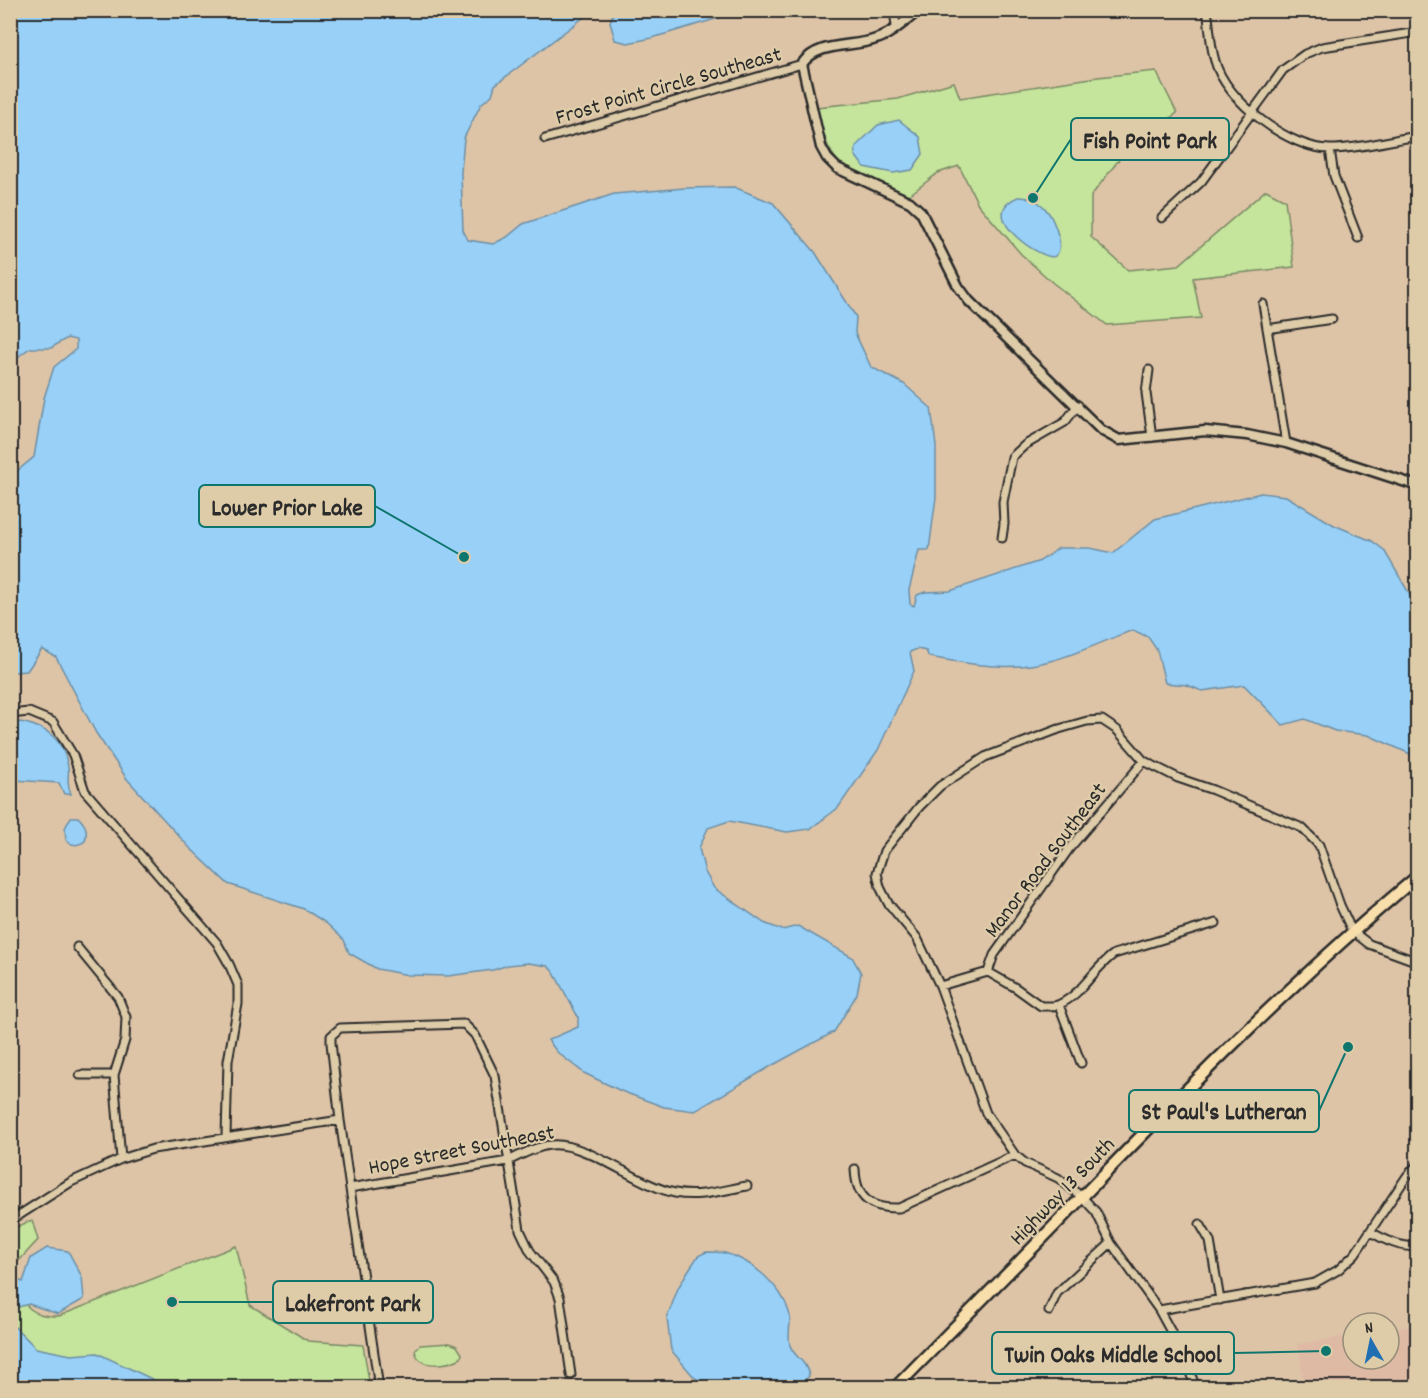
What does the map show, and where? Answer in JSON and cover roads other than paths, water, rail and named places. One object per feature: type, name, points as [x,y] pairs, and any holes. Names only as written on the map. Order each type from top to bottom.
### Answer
[{"type":"main road","name":"Highway 13 South","points":[[894,1388],[1154,1122],[1352,930],[1418,876]]},
{"type":"street","points":[[894,10],[896,26]]},
{"type":"street","points":[[920,10],[885,36],[875,40],[818,50],[807,56],[802,64],[821,147],[827,158],[837,168],[910,202],[921,212],[958,286],[969,301],[1029,361],[1078,405],[1101,430],[1119,440],[1205,430],[1247,435],[1286,443],[1418,488]]},
{"type":"street","points":[[1207,10],[1215,62],[1230,90],[1251,112],[1287,138],[1311,147],[1330,149],[1418,136]]},
{"type":"street","points":[[1162,218],[1201,183],[1283,70],[1305,54],[1322,47],[1418,32]]},
{"type":"street","name":"Frost Point Circle Southeast","points":[[545,139],[802,64]]},
{"type":"street","points":[[1330,149],[1334,176],[1358,238]]},
{"type":"street","points":[[1263,304],[1286,443]]},
{"type":"street","points":[[1267,329],[1332,319]]},
{"type":"street","points":[[1149,370],[1146,393],[1152,437]]},
{"type":"street","points":[[1002,538],[1003,502],[1012,457],[1025,445],[1065,422],[1078,405]]},
{"type":"street","points":[[10,714],[29,712],[53,722],[73,755],[85,791],[217,943],[229,963],[238,985],[238,1004],[228,1061],[226,1136]]},
{"type":"street","points":[[1196,1388],[1182,1352],[1159,1310],[1111,1243],[1095,1212],[1082,1197],[1058,1178],[1025,1162],[1016,1155],[986,1113],[940,986],[917,939],[888,903],[880,887],[877,873],[884,851],[919,807],[940,786],[985,757],[1059,729],[1087,721],[1102,720],[1117,730],[1144,761],[1178,778],[1213,790],[1302,828],[1319,845],[1340,905],[1352,930],[1369,944],[1418,962]]},
{"type":"street","name":"Manor Road Southeast","points":[[940,986],[988,972],[994,955],[1069,849],[1144,761]]},
{"type":"street","points":[[988,972],[1041,1006],[1059,1005],[1075,993],[1101,963],[1114,954],[1216,923]]},
{"type":"street","points":[[77,947],[118,997],[126,1017],[125,1040],[114,1075],[121,1159]]},
{"type":"street","points":[[1059,1005],[1081,1063]]},
{"type":"street","points":[[379,1388],[340,1120],[331,1036],[340,1028],[464,1024],[475,1035],[495,1076],[520,1230],[530,1251],[554,1282],[560,1298],[572,1375]]},
{"type":"street","points":[[80,1074],[114,1075]]},
{"type":"street","points":[[10,1221],[71,1182],[121,1159],[153,1149],[340,1120]]},
{"type":"street","name":"Hope Street Southeast","points":[[350,1188],[508,1161],[551,1144],[571,1146],[672,1193],[692,1196],[747,1186]]},
{"type":"street","points":[[855,1169],[855,1182],[859,1192],[870,1203],[884,1209],[900,1208],[1016,1155]]},
{"type":"street","points":[[1159,1310],[1315,1283],[1338,1270],[1355,1254],[1394,1194],[1418,1164]]},
{"type":"street","points":[[1200,1224],[1210,1241],[1220,1300]]},
{"type":"street","points":[[1371,1232],[1386,1241],[1406,1247],[1418,1247]]},
{"type":"street","points":[[1049,1311],[1057,1293],[1111,1243]]},
{"type":"water","points":[[11,10],[592,11],[495,85],[492,95],[481,104],[464,138],[461,172],[463,230],[468,240],[493,244],[507,237],[523,224],[614,194],[685,188],[734,187],[773,203],[815,252],[856,317],[855,333],[871,367],[904,384],[931,408],[936,446],[936,497],[929,550],[919,550],[909,590],[910,604],[914,606],[917,595],[925,592],[950,591],[1040,561],[1059,548],[1090,548],[1113,553],[1155,519],[1261,493],[1286,496],[1334,525],[1372,541],[1384,550],[1417,607],[1417,757],[1368,735],[1335,731],[1305,719],[1283,725],[1244,685],[1202,691],[1187,685],[1165,683],[1157,650],[1148,637],[1133,630],[1060,658],[1020,666],[990,666],[959,662],[929,657],[926,651],[917,649],[910,652],[914,671],[878,750],[838,808],[810,829],[787,832],[729,821],[708,828],[699,848],[705,872],[714,888],[764,923],[782,930],[798,926],[852,957],[861,973],[857,994],[834,1032],[695,1111],[664,1107],[621,1091],[584,1073],[557,1052],[548,1040],[578,1027],[578,1017],[548,966],[528,963],[508,965],[493,970],[448,976],[408,975],[377,969],[349,953],[344,940],[326,923],[304,909],[228,884],[188,846],[127,779],[96,733],[56,657],[42,649],[27,671],[14,672],[11,670],[11,476],[34,457],[44,398],[54,367],[76,349],[76,340],[67,338],[51,348],[30,348],[19,356],[11,373]]},
{"type":"water","points":[[614,10],[742,11],[628,43],[615,40],[610,22]]},
{"type":"water","points":[[899,120],[920,137],[923,154],[912,170],[893,173],[864,167],[855,155],[856,146],[878,125]]},
{"type":"water","points":[[1018,197],[1034,200],[1046,209],[1057,231],[1059,251],[1057,255],[1049,256],[1039,252],[1027,245],[1007,226],[1003,215],[1006,205]]},
{"type":"water","points":[[21,722],[39,727],[58,742],[66,757],[68,786],[71,794],[64,794],[59,783],[13,780],[11,783],[11,724]]},
{"type":"water","points":[[71,817],[78,817],[86,828],[85,841],[80,844],[75,845],[66,840],[65,828]]},
{"type":"water","points":[[47,1248],[68,1251],[82,1277],[84,1299],[58,1314],[29,1304],[11,1309],[11,1277],[23,1282],[31,1258]]},
{"type":"water","points":[[706,1252],[725,1253],[745,1261],[764,1275],[779,1292],[789,1312],[790,1345],[805,1366],[809,1376],[798,1387],[708,1387],[694,1377],[671,1350],[667,1318],[678,1288],[688,1271],[698,1256]]},
{"type":"water","points":[[10,1317],[13,1325],[36,1348],[71,1355],[97,1353],[156,1381],[189,1387],[11,1387]]},
{"type":"place","name":"Fish Point Park","points":[[1033,198]]},
{"type":"place","name":"Lower Prior Lake","points":[[464,557]]},
{"type":"place","name":"St Paul's Lutheran","points":[[1348,1047]]},
{"type":"place","name":"Lakefront Park","points":[[172,1302]]},
{"type":"place","name":"Twin Oaks Middle School","points":[[1326,1351]]}]
